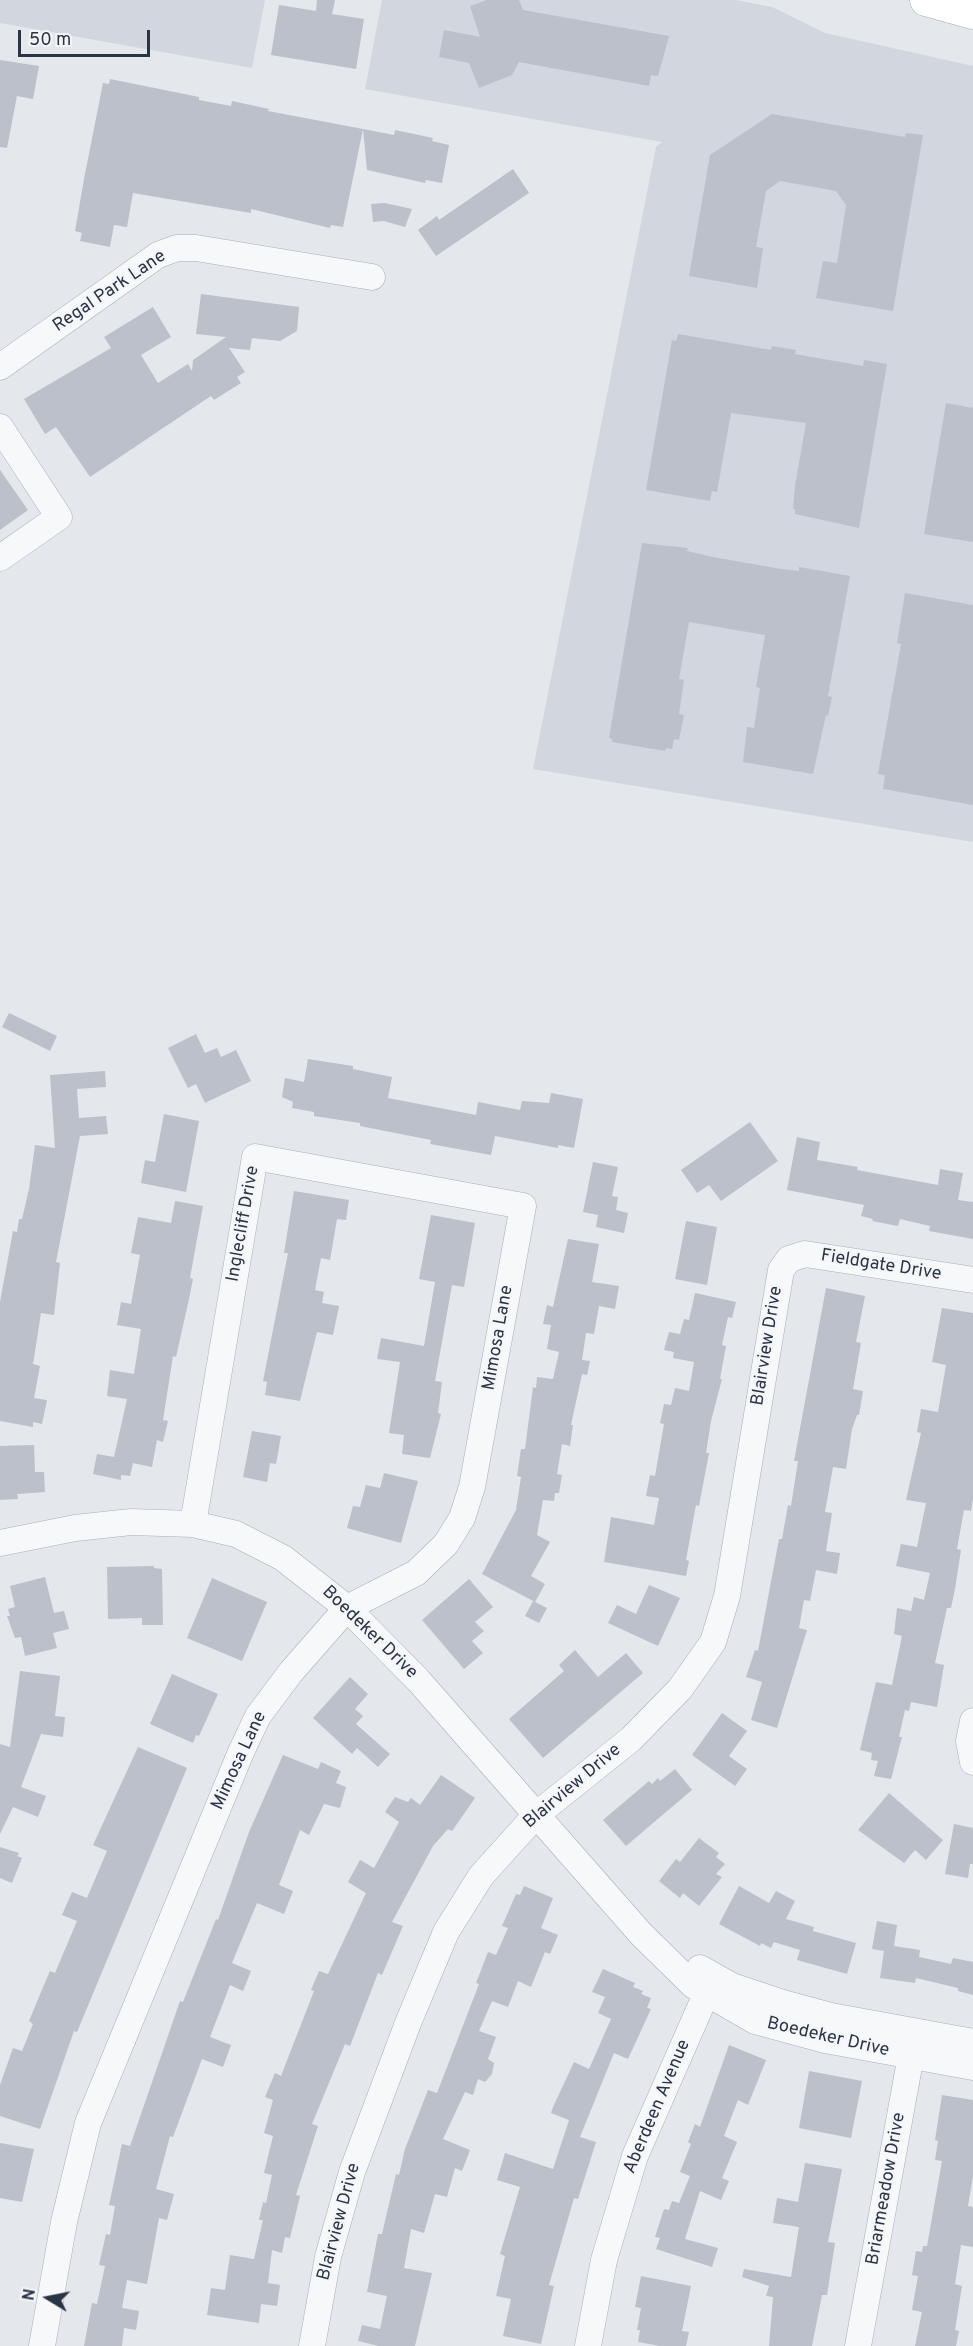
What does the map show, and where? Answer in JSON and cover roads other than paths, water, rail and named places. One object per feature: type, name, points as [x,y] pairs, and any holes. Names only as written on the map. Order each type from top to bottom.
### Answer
[{"type":"main road","points":[[926,0],[973,13]]},
{"type":"street","name":"Regal Park Lane","points":[[0,367],[158,255],[177,248],[196,248],[372,277]]},
{"type":"street","points":[[0,428],[59,517],[0,558]]},
{"type":"street","name":"Inglecliff Drive","points":[[193,1524],[255,1158],[523,1206]]},
{"type":"street","name":"Mimosa Lane","points":[[42,2346],[77,2164],[101,2086],[258,1716],[291,1672],[347,1608],[416,1573],[446,1544],[462,1518],[472,1487],[523,1206]]},
{"type":"street","name":"Fieldgate Drive","points":[[789,1259],[805,1254],[973,1281]]},
{"type":"street","name":"Blairview Drive","points":[[312,2346],[328,2257],[352,2172],[408,2023],[446,1932],[481,1876],[536,1815],[631,1739],[680,1689],[713,1642],[727,1596],[781,1270],[789,1259]]},
{"type":"street","name":"Boedeker Drive","points":[[0,1543],[75,1528],[131,1522],[193,1524],[236,1534],[283,1558],[347,1608],[418,1680],[641,1934],[755,2021],[825,2040],[913,2044],[973,2042]]},
{"type":"street","points":[[973,1720],[969,1741],[973,1762]]},
{"type":"street","name":"Aberdeen Avenue","points":[[588,2346],[604,2260],[635,2156],[710,1985]]},
{"type":"street","name":"Boedeker Drive","points":[[913,2044],[973,2067]]},
{"type":"street","name":"Briarmeadow Drive","points":[[858,2346],[913,2044]]}]
